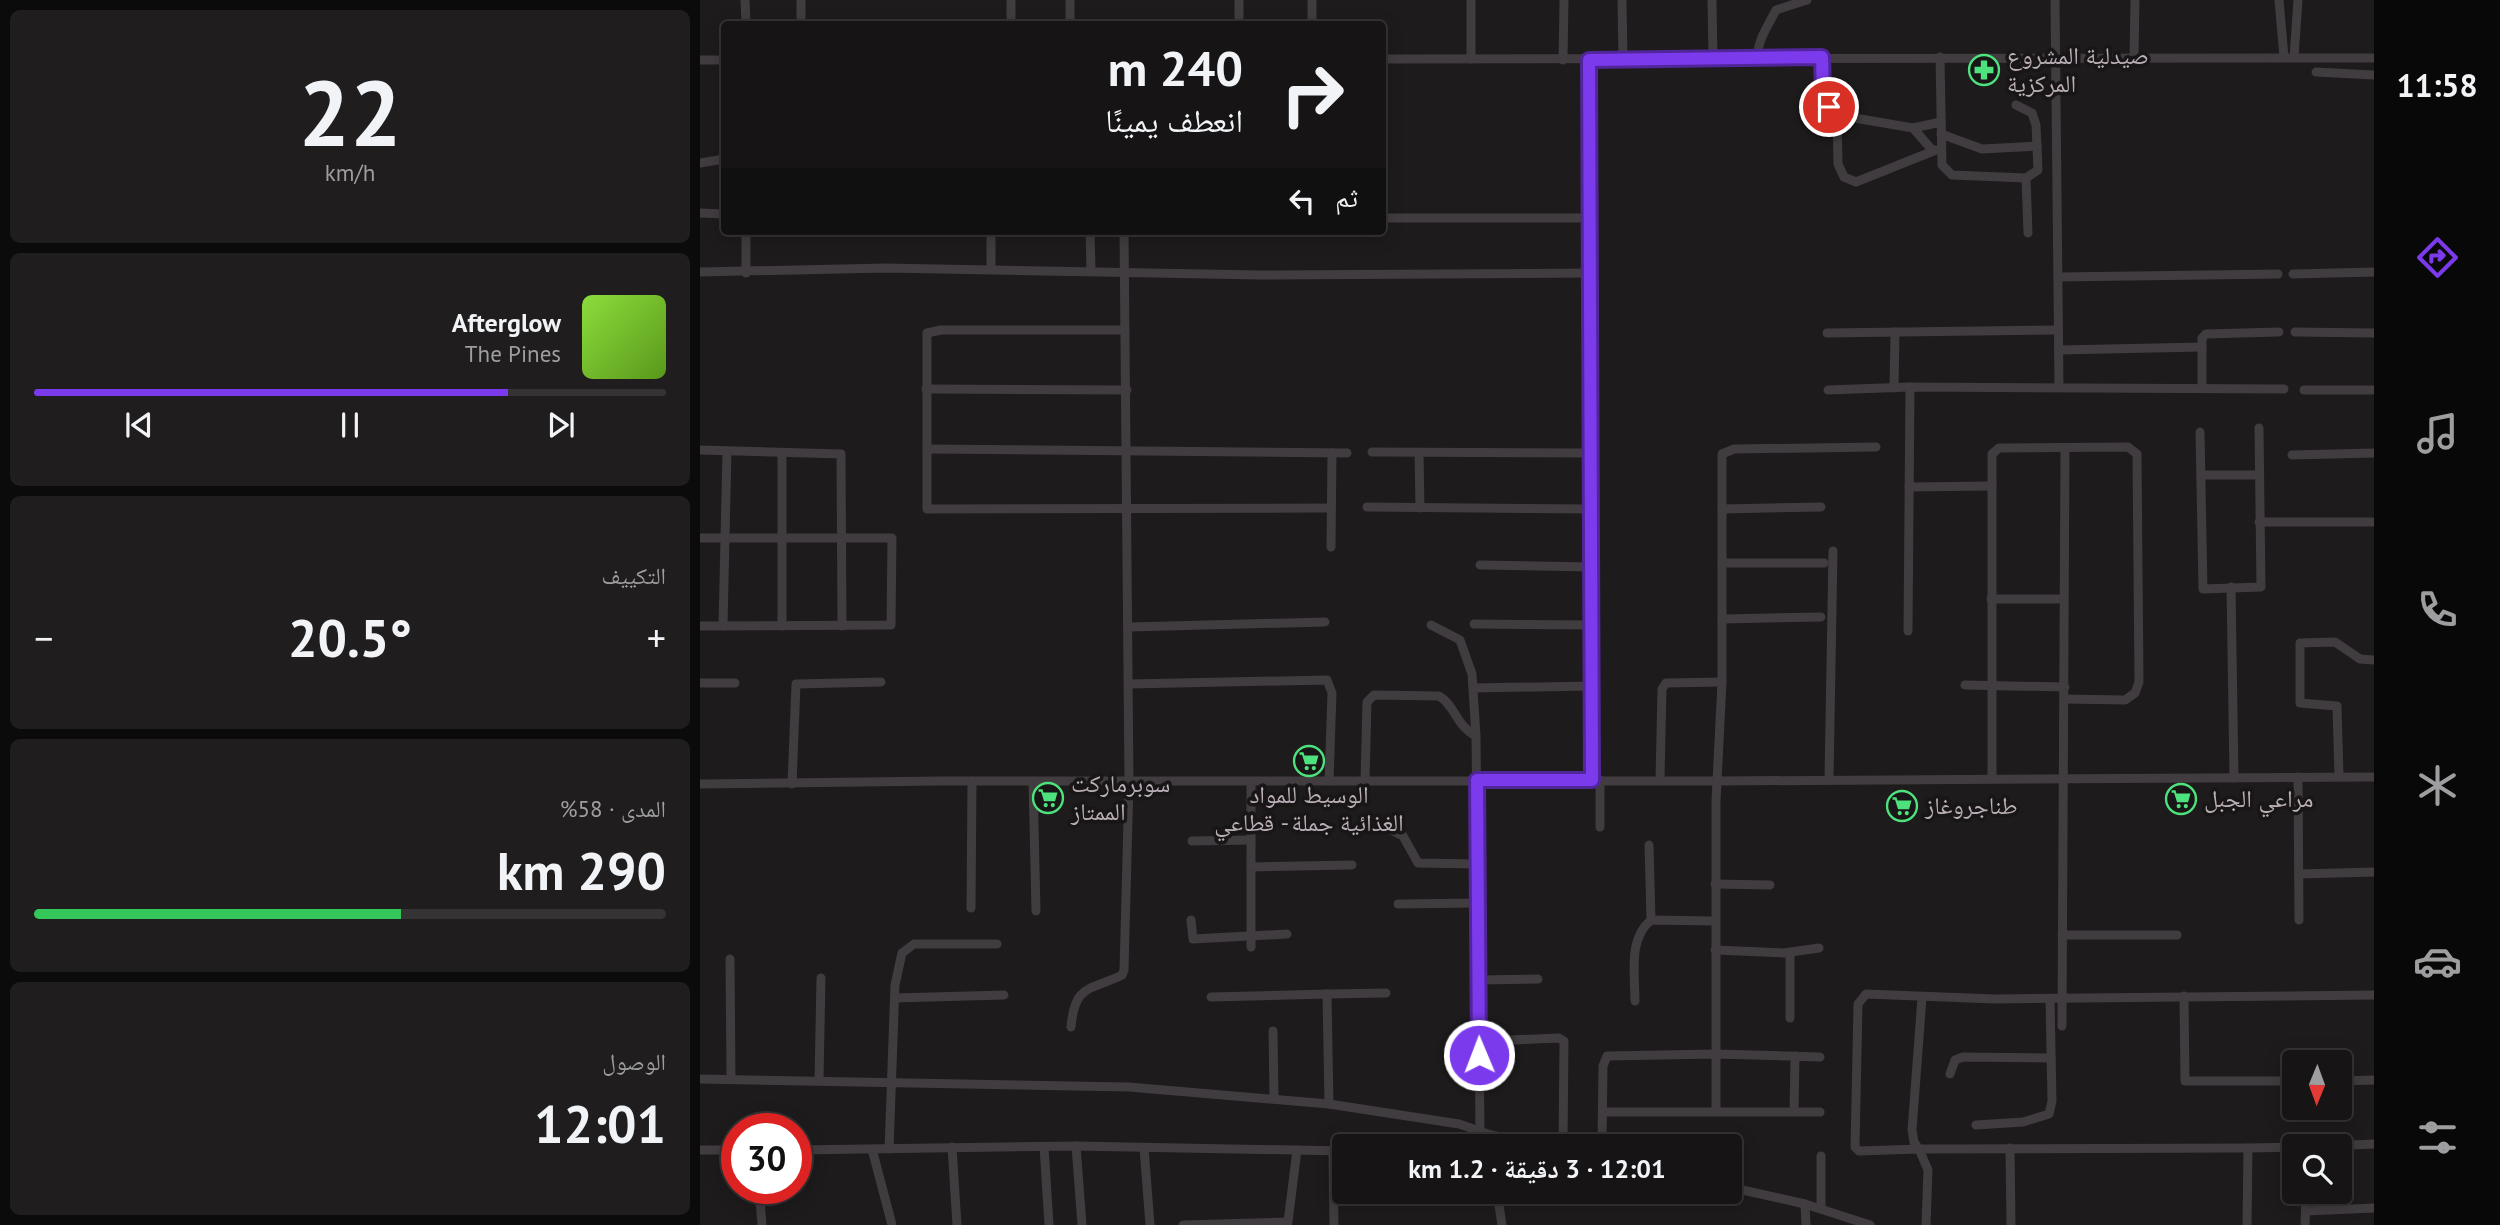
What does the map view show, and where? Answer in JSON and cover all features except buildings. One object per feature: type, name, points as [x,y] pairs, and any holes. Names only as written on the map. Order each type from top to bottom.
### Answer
[{"type":"street","points":[[745,0],[746,21]]},
{"type":"street","points":[[801,0],[801,21]]},
{"type":"street","points":[[1010,0],[1011,21]]},
{"type":"street","points":[[1070,0],[1070,21]]},
{"type":"street","points":[[1239,0],[1239,21]]},
{"type":"street","points":[[1311,0],[1312,21]]},
{"type":"street","points":[[1471,0],[1471,59]]},
{"type":"street","points":[[1563,60],[1564,0]]},
{"type":"street","points":[[1622,0],[1623,59]]},
{"type":"street","points":[[1712,0],[1713,58]]},
{"type":"street","points":[[1758,57],[1758,43],[1769,29],[1776,10],[1807,0]]},
{"type":"street","points":[[2055,0],[2059,387]]},
{"type":"street","points":[[2134,58],[2135,0]]},
{"type":"street","points":[[2279,0],[2289,57]]},
{"type":"street","points":[[2289,57],[2298,0]]},
{"type":"street","points":[[1822,57],[1823,93],[1837,115],[1838,164],[1844,177],[1856,182],[1961,144]]},
{"type":"street","points":[[1940,57],[1939,150],[1942,165],[1952,175],[2026,178],[2038,170],[2032,113],[2016,105]]},
{"type":"street","points":[[1386,59],[2374,58]]},
{"type":"street","points":[[700,60],[721,60]]},
{"type":"street","points":[[1589,60],[1592,686],[1600,827]]},
{"type":"street","points":[[2316,72],[2374,75]]},
{"type":"street","points":[[1837,115],[1913,128],[1941,122]]},
{"type":"street","points":[[1913,128],[1939,150]]},
{"type":"street","points":[[1941,134],[1961,144],[1982,149],[2037,146]]},
{"type":"street","points":[[700,163],[721,160]]},
{"type":"street","points":[[2026,178],[2028,233]]},
{"type":"street","points":[[700,213],[721,214]]},
{"type":"street","points":[[1386,218],[1591,218]]},
{"type":"street","points":[[746,235],[746,273]]},
{"type":"street","points":[[991,235],[991,269]]},
{"type":"street","points":[[1090,235],[1091,271]]},
{"type":"street","points":[[1071,1027],[1079,996],[1096,983],[1122,975],[1124,970],[1129,782],[1129,451],[1124,235]]},
{"type":"street","points":[[700,272],[886,268],[1339,275],[1592,273]]},
{"type":"street","points":[[2293,274],[2374,272]]},
{"type":"street","points":[[2058,277],[2278,274]]},
{"type":"street","points":[[1125,330],[930,330],[925,338],[927,509],[1129,511],[1331,508]]},
{"type":"street","points":[[1827,333],[2058,330]]},
{"type":"street","points":[[2202,387],[2202,347],[2206,334],[2279,331]]},
{"type":"street","points":[[1894,388],[1895,332]]},
{"type":"street","points":[[2295,332],[2374,333]]},
{"type":"street","points":[[2059,350],[2202,347]]},
{"type":"street","points":[[1908,631],[1910,387]]},
{"type":"street","points":[[1828,390],[1910,387],[2284,389]]},
{"type":"street","points":[[926,389],[1127,390]]},
{"type":"street","points":[[2304,390],[2374,390]]},
{"type":"street","points":[[2200,432],[2203,589],[2261,587],[2259,428]]},
{"type":"street","points":[[1716,1110],[1715,884],[1722,681],[1723,454],[1728,451],[1876,447]]},
{"type":"street","points":[[1992,779],[1990,599],[1994,449],[2128,447],[2137,454],[2139,682],[2134,693],[2125,700],[2065,699]]},
{"type":"street","points":[[927,449],[1347,453]]},
{"type":"street","points":[[2062,1026],[2061,780],[2065,699],[2065,449]]},
{"type":"street","points":[[700,450],[841,454],[842,626]]},
{"type":"street","points":[[723,626],[727,451]]},
{"type":"street","points":[[1372,452],[1591,453]]},
{"type":"street","points":[[782,453],[782,626]]},
{"type":"street","points":[[1331,547],[1332,453]]},
{"type":"street","points":[[1419,453],[1420,508]]},
{"type":"street","points":[[2292,455],[2374,453]]},
{"type":"street","points":[[2201,475],[2259,475]]},
{"type":"street","points":[[1909,486],[1992,486]]},
{"type":"street","points":[[1367,507],[1592,509]]},
{"type":"street","points":[[1722,509],[1821,507]]},
{"type":"street","points":[[2259,522],[2374,522]]},
{"type":"street","points":[[700,538],[892,538],[891,625],[700,626]]},
{"type":"street","points":[[1829,779],[1833,551]]},
{"type":"street","points":[[1722,563],[1824,563]]},
{"type":"street","points":[[1480,565],[1592,566]]},
{"type":"street","points":[[2231,587],[2234,778]]},
{"type":"street","points":[[1990,599],[2064,599]]},
{"type":"street","points":[[1722,619],[1821,617]]},
{"type":"street","points":[[1129,627],[1325,622]]},
{"type":"street","points":[[1474,624],[1592,625]]},
{"type":"street","points":[[1432,625],[1460,640],[1469,658],[1474,688],[1480,1131]]},
{"type":"street","points":[[2339,776],[2337,706],[2300,703],[2300,643],[2335,642],[2360,659],[2374,660]]},
{"type":"street","points":[[1129,684],[1327,680],[1332,693],[1329,781]]},
{"type":"street","points":[[792,784],[796,684],[881,681]]},
{"type":"street","points":[[1660,779],[1662,689],[1666,683],[1722,681]]},
{"type":"street","points":[[700,683],[735,683]]},
{"type":"street","points":[[1965,685],[2065,687]]},
{"type":"street","points":[[1474,688],[1592,686]]},
{"type":"street","points":[[1365,781],[1367,702],[1374,695],[1439,696],[1449,704],[1466,731],[1476,736]]},
{"type":"street","points":[[700,784],[2374,777]]},
{"type":"street","points":[[2298,778],[2299,920]]},
{"type":"street","points":[[971,781],[971,908]]},
{"type":"street","points":[[1033,781],[1036,911]]},
{"type":"street","points":[[1251,782],[1251,947]]},
{"type":"street","points":[[1387,828],[1403,836],[1418,863],[1478,864]]},
{"type":"street","points":[[1192,841],[1251,840]]},
{"type":"street","points":[[1635,1001],[1636,939],[1651,920],[1649,845]]},
{"type":"street","points":[[1251,867],[1352,865]]},
{"type":"street","points":[[2299,874],[2374,872]]},
{"type":"street","points":[[1715,884],[1770,885]]},
{"type":"street","points":[[1398,904],[1478,902]]},
{"type":"street","points":[[1191,920],[1193,939],[1287,934]]},
{"type":"street","points":[[1651,920],[1715,921]]},
{"type":"street","points":[[2062,935],[2176,935]]},
{"type":"street","points":[[889,1149],[895,998],[899,965],[908,947],[997,944]]},
{"type":"street","points":[[1716,950],[1790,952],[1819,948]]},
{"type":"street","points":[[1790,952],[1790,1018]]},
{"type":"street","points":[[730,959],[731,1078]]},
{"type":"street","points":[[820,1080],[821,978]]},
{"type":"street","points":[[1478,980],[1538,979]]},
{"type":"street","points":[[1211,997],[1386,993]]},
{"type":"street","points":[[1327,994],[1329,1104]]},
{"type":"street","points":[[2282,1147],[2049,1151],[2010,1148],[1857,1150],[1858,1004],[1866,994],[1922,998],[2050,999],[2374,995]]},
{"type":"street","points":[[895,998],[1004,995]]},
{"type":"street","points":[[2184,996],[2185,1081],[2282,1082]]},
{"type":"street","points":[[1922,998],[1912,1130],[1913,1142],[1928,1170],[1926,1225]]},
{"type":"street","points":[[1976,1125],[2023,1122],[2049,1114],[2052,1101],[2050,999]]},
{"type":"street","points":[[1273,1031],[1274,1098]]},
{"type":"street","points":[[1487,1041],[1559,1038],[1564,1041],[1563,1134]]},
{"type":"street","points":[[1602,1134],[1603,1066],[1607,1056],[1716,1054],[1820,1057]]},
{"type":"street","points":[[1794,1111],[1795,1056]]},
{"type":"street","points":[[1950,1074],[1955,1060],[1963,1057],[2051,1058]]},
{"type":"street","points":[[700,1079],[1129,1087],[1329,1104],[1459,1124],[1488,1134]]},
{"type":"street","points":[[2352,1081],[2374,1080]]},
{"type":"street","points":[[1603,1112],[1819,1112]]},
{"type":"street","points":[[2352,1145],[2374,1144]]},
{"type":"street","points":[[1076,1146],[1082,1225]]},
{"type":"street","points":[[812,1150],[1076,1146],[1332,1151]]},
{"type":"street","points":[[951,1147],[957,1225]]},
{"type":"street","points":[[1044,1147],[1049,1225]]},
{"type":"street","points":[[1144,1147],[1150,1225]]},
{"type":"street","points":[[2010,1148],[2011,1225]]},
{"type":"street","points":[[2247,1225],[2248,1148]]},
{"type":"street","points":[[872,1149],[892,1225]]},
{"type":"street","points":[[700,1150],[721,1150]]},
{"type":"street","points":[[1183,1225],[1287,1224],[1297,1150]]},
{"type":"street","points":[[1821,1156],[1821,1209]]},
{"type":"street","points":[[1742,1190],[1805,1204],[1870,1225]]},
{"type":"street","points":[[760,1204],[762,1225]]},
{"type":"street","points":[[1334,1204],[1334,1225]]},
{"type":"street","points":[[1499,1204],[1502,1225]]},
{"type":"street","points":[[1805,1204],[1806,1225]]},
{"type":"street","points":[[2305,1225],[2306,1204]]},
{"type":"street","points":[[2306,1211],[2374,1208]]},
{"type":"place","name":"صيدلية المشروع المركزية","points":[[1984,70]]},
{"type":"place","name":"الوسيط للمواد الغذائية جملة - قطاعي","points":[[1309,761]]},
{"type":"place","name":"سوبرماركت الممتاز","points":[[1048,798]]},
{"type":"place","name":"مراعي الجبل","points":[[2181,799]]},
{"type":"place","name":"طناجروغاز","points":[[1902,806]]},
{"type":"route","points":[[1479,1055],[1477,780],[1592,780],[1592,273],[1589,60],[1822,57],[1823,93],[1829,107]]}]
